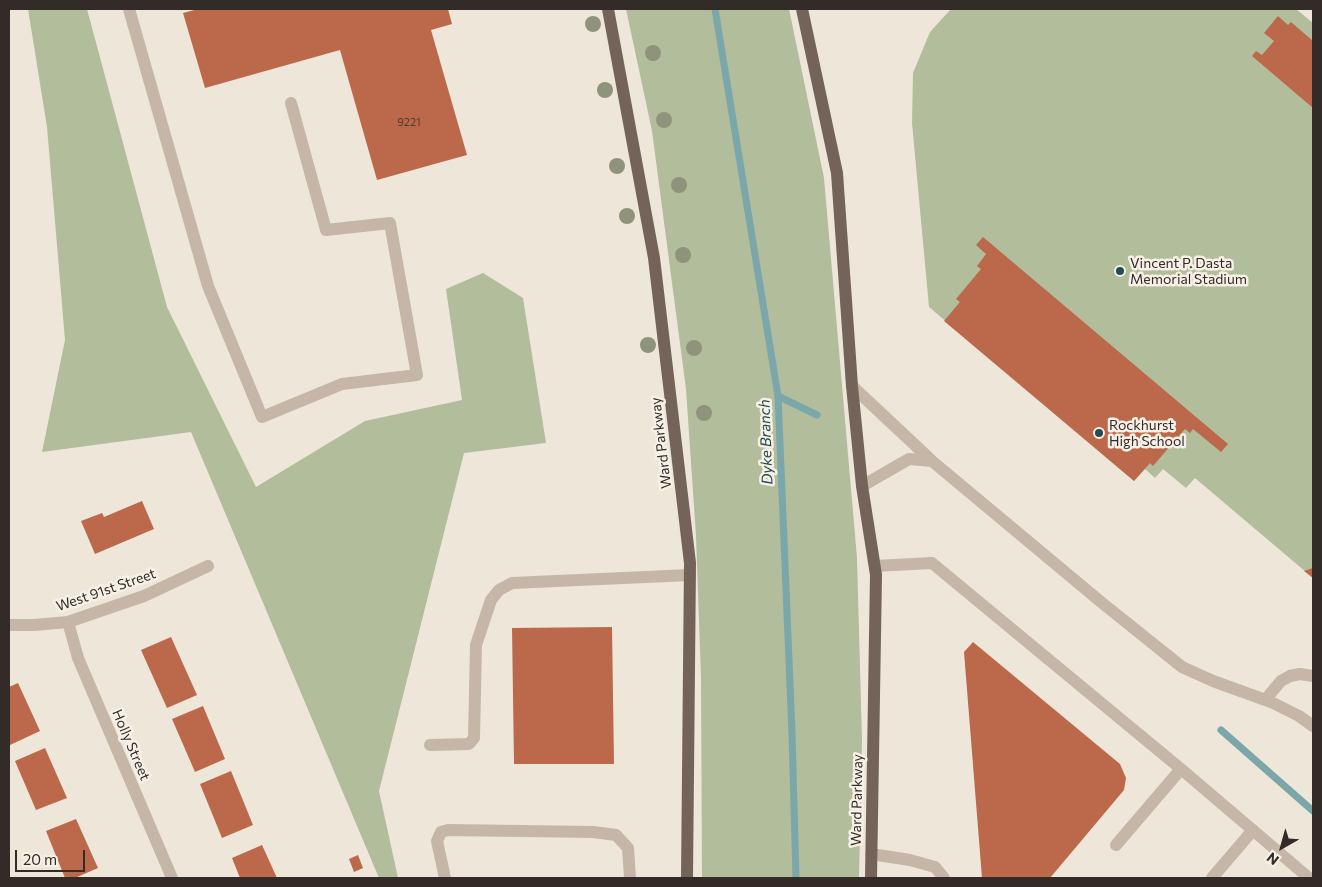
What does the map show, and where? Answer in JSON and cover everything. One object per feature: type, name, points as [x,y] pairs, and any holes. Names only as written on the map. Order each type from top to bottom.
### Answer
[{"type":"main road","name":"Ward Parkway","points":[[608,9],[654,258],[690,563],[687,878]]},
{"type":"main road","name":"Ward Parkway","points":[[802,9],[837,173],[852,386],[862,486],[876,575],[871,878]]},
{"type":"street","points":[[128,9],[208,286],[262,417],[342,384],[417,375],[390,223],[326,230],[291,103]]},
{"type":"street","points":[[852,386],[932,461],[1182,667],[1213,681],[1265,700],[1299,716],[1313,726]]},
{"type":"street","points":[[862,486],[909,459],[932,461]]},
{"type":"street","points":[[875,566],[932,563],[1181,769],[1309,878]]},
{"type":"street","name":"West 91st Street","points":[[9,625],[68,622],[144,596],[208,566]]},
{"type":"street","points":[[430,745],[469,744],[474,738],[476,645],[491,600],[499,590],[512,583],[690,575]]},
{"type":"street","name":"Holly Street","points":[[68,622],[78,658],[172,878]]},
{"type":"street","points":[[1265,700],[1281,681],[1290,676],[1300,674],[1313,676]]},
{"type":"street","points":[[1116,845],[1181,769]]},
{"type":"street","points":[[445,878],[437,841],[441,832],[448,830],[593,832],[616,835],[628,848],[630,878]]},
{"type":"street","points":[[1212,878],[1253,830]]},
{"type":"street","points":[[872,854],[935,866],[944,878]]},
{"type":"green space","points":[[28,9],[87,9],[167,307],[256,487],[365,421],[462,400],[446,289],[483,273],[523,298],[546,443],[464,453],[379,791],[398,878],[379,878],[191,432],[42,452],[65,340],[47,127]]},
{"type":"green space","points":[[626,9],[789,9],[824,178],[857,558],[862,740],[859,878],[702,878],[701,678],[696,536],[686,389],[652,131]]},
{"type":"green space","name":"Vincent P. Dasta Memorial Stadium","points":[[951,9],[1296,9],[1313,23],[1313,578],[1195,478],[1186,488],[1163,469],[1155,478],[1145,469],[1134,481],[929,307],[912,123],[913,73],[930,32]]},
{"type":"building","points":[[198,9],[448,9],[452,24],[431,30],[467,155],[377,180],[340,50],[205,88],[183,13]]},
{"type":"building","points":[[1278,16],[1288,25],[1291,22],[1313,41],[1313,108],[1252,56],[1256,51],[1262,55],[1274,41],[1264,33]]},
{"type":"building","points":[[983,237],[1228,444],[1221,452],[1193,429],[1190,433],[1185,429],[1153,466],[1150,463],[1134,481],[944,321],[960,302],[956,299],[981,269],[977,266],[986,254],[976,245]]},
{"type":"building","points":[[142,501],[154,529],[95,554],[81,521],[102,513],[104,517]]},
{"type":"building","points":[[1313,568],[1313,578],[1304,571]]},
{"type":"building","points":[[612,627],[614,764],[514,764],[512,628]]},
{"type":"building","points":[[171,637],[197,695],[167,708],[141,650]]},
{"type":"building","points":[[973,642],[1120,764],[1126,778],[1124,790],[1050,878],[982,878],[964,652]]},
{"type":"building","points":[[18,683],[40,731],[10,745],[9,687]]},
{"type":"building","points":[[203,706],[225,759],[195,772],[172,719]]},
{"type":"building","points":[[45,748],[67,798],[36,810],[15,761]]},
{"type":"building","points":[[231,771],[253,825],[222,838],[200,784]]},
{"type":"building","points":[[76,819],[98,868],[75,878],[65,878],[46,831]]},
{"type":"building","points":[[262,845],[277,878],[240,878],[232,858]]},
{"type":"building","points":[[358,855],[363,868],[354,872],[349,859]]},
{"type":"waterway","name":"Dyke Branch","points":[[715,9],[778,396],[796,878]]},
{"type":"waterway","points":[[778,396],[817,415]]},
{"type":"waterway","points":[[1221,730],[1313,811]]},
{"type":"place","name":"Vincent P. Dasta Memorial Stadium","points":[[1120,271]]},
{"type":"place","name":"Rockhurst High School","points":[[1099,433]]}]
